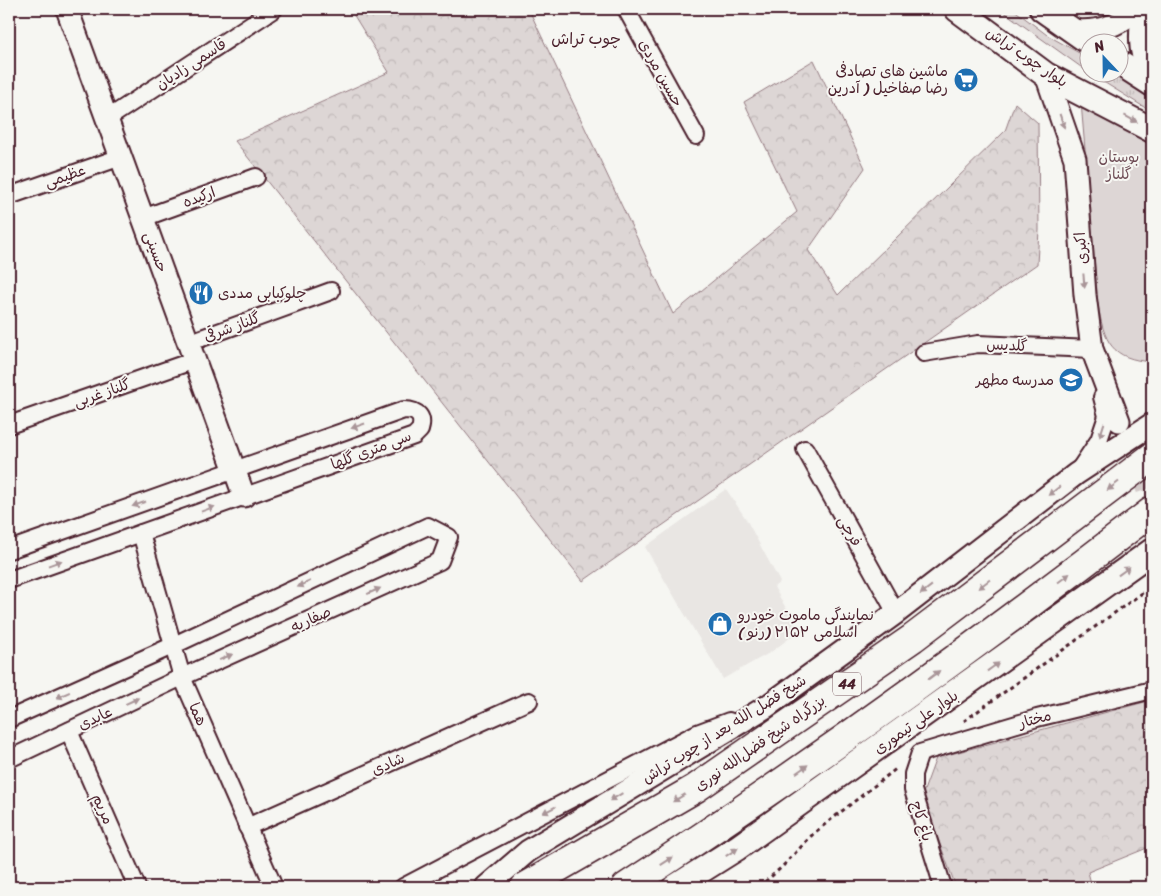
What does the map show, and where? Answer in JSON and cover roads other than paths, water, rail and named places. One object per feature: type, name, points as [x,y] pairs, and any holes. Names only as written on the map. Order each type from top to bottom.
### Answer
[{"type":"highway","name":"بزرگراه شیخ فضل‌الله نوری","points":[[525,887],[696,788],[913,638],[1152,456]]},
{"type":"highway","points":[[626,887],[732,818],[913,691],[1152,511]]},
{"type":"main road","name":"بلوار چوب‌ تراش","points":[[957,9],[1046,75],[1152,130]]},
{"type":"main road","points":[[1042,9],[1078,35]]},
{"type":"main road","points":[[1128,68],[1152,84]]},
{"type":"main road","name":"بلوار علی تیموری","points":[[676,887],[745,843],[1152,551]]},
{"type":"street","name":"قاسمی زادیان","points":[[107,119],[274,9]]},
{"type":"street","name":"حسین مردی","points":[[626,9],[696,136]]},
{"type":"street","points":[[1086,32],[1112,27],[1138,9]]},
{"type":"street","points":[[1144,9],[1140,43],[1143,56],[1152,74]]},
{"type":"street","name":"حسینی","points":[[72,11],[107,119],[244,496]]},
{"type":"street","name":"اکبری","points":[[1046,75],[1075,158],[1085,296],[1092,349],[1119,421]]},
{"type":"street","name":"عظیمی","points":[[9,196],[121,157]]},
{"type":"street","name":"ارکیده","points":[[143,218],[256,177]]},
{"type":"street","name":"گلناز شرقی","points":[[192,352],[331,290]]},
{"type":"street","name":"گلدیس","points":[[924,353],[978,344],[1092,349]]},
{"type":"street","points":[[1076,474],[1099,440],[1107,416],[1092,349]]},
{"type":"street","name":"گلناز غربی","points":[[9,425],[192,352]]},
{"type":"street","name":"سی متری گلها","points":[[9,550],[404,410],[413,410],[419,414],[421,419],[420,430],[414,436],[9,580]]},
{"type":"street","name":"شیخ فضل الله بعد از چوب تراش","points":[[486,887],[528,851],[766,706],[896,613],[1076,474],[1152,424]]},
{"type":"street","name":"فرجی","points":[[805,449],[896,613]]},
{"type":"street","name":"صفاریه","points":[[172,646],[428,526],[449,537],[440,561],[182,677]]},
{"type":"street","name":"هما","points":[[140,533],[182,677],[274,887]]},
{"type":"street","points":[[9,719],[172,646]]},
{"type":"street","name":"عابدی","points":[[9,759],[182,677]]},
{"type":"street","name":"مختار","points":[[920,753],[1037,718],[1152,690]]},
{"type":"street","name":"شادی","points":[[248,827],[529,701]]},
{"type":"street","points":[[403,887],[697,733],[766,706]]},
{"type":"street","name":"مریم","points":[[69,731],[132,886]]},
{"type":"street","name":"باغ کاج","points":[[920,753],[913,774],[913,790],[943,887]]},
{"type":"tunnel","points":[[1123,430],[1152,512]]},
{"type":"place","name":"ماشین های تصادفی رضا صفاخیل ( آدرین","points":[[966,80]]},
{"type":"place","name":"چلوکبابی مددی","points":[[201,293]]},
{"type":"place","name":"مدرسه مطهر","points":[[1071,380]]},
{"type":"place","name":"نمایندگی ماموت خودرو ( رنو) اسلامی ۲۱۵۲","points":[[720,624]]},
{"type":"district","name":"چوب تراش","points":[[586,38]]},
{"type":"park label","name":"بوستان گلناز","points":[[1119,166]]}]
